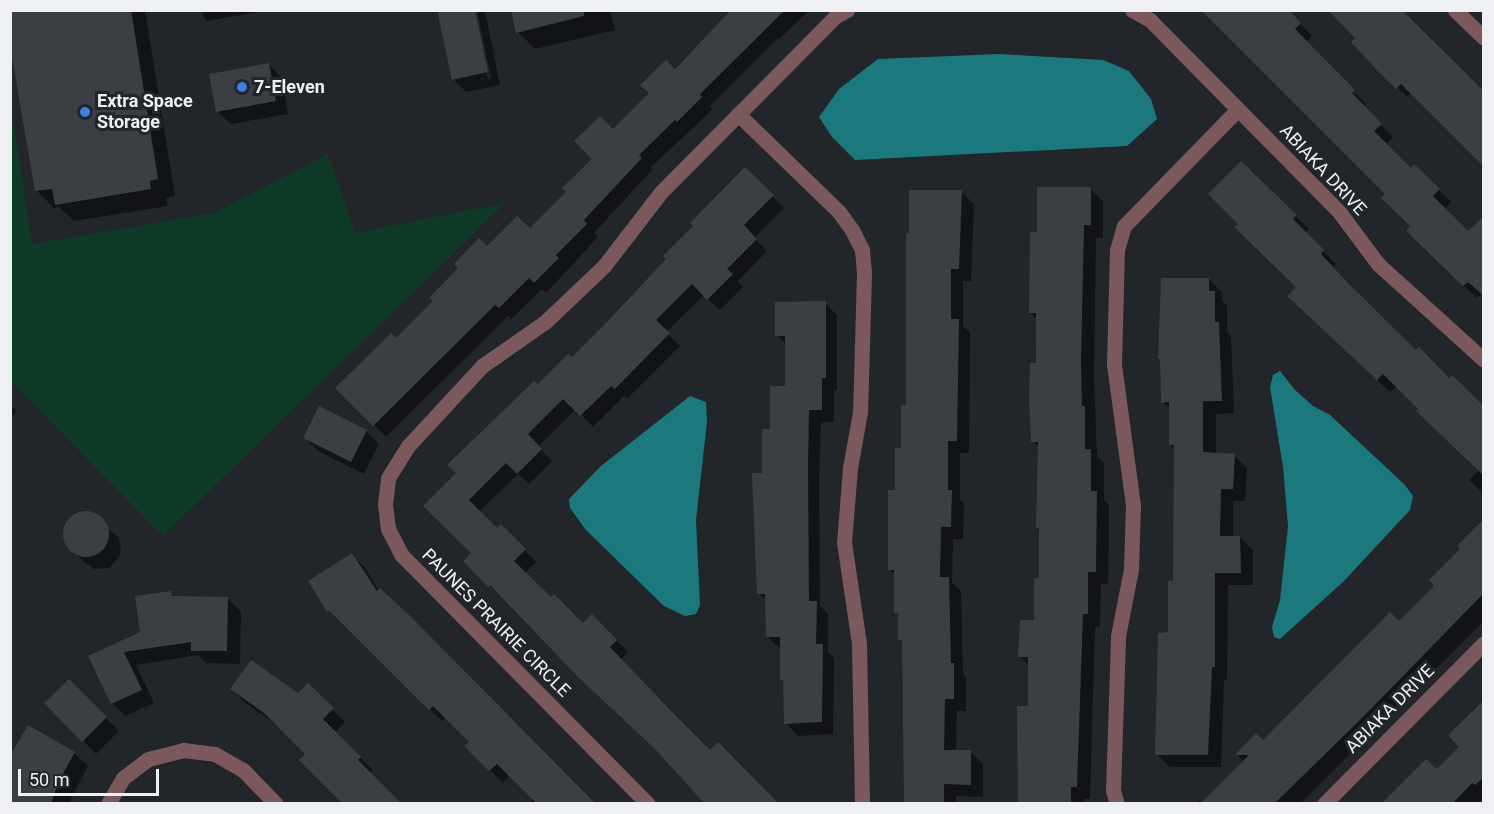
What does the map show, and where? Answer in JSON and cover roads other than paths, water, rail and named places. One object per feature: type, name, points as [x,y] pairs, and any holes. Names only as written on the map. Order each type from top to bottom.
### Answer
[{"type":"street","name":"PAUNES PRAIRIE CIRCLE","points":[[648,804],[401,554],[388,529],[385,504],[388,478],[408,446],[482,366],[545,322],[604,266],[661,192],[836,16],[847,10]]},
{"type":"street","name":"ABIAKA DRIVE","points":[[1132,10],[1150,20],[1341,213],[1378,264],[1484,360]]},
{"type":"street","points":[[1455,10],[1484,38]]},
{"type":"street","points":[[1117,804],[1113,790],[1118,636],[1131,570],[1133,505],[1130,469],[1119,418],[1114,364],[1117,250],[1124,226],[1238,109]]},
{"type":"street","points":[[738,114],[839,212],[852,230],[862,250],[864,273],[860,412],[850,468],[844,542],[859,644],[862,804]]},
{"type":"street","name":"ABIAKA DRIVE","points":[[1324,804],[1484,643]]},
{"type":"street","points":[[108,804],[123,778],[148,759],[183,750],[215,754],[243,770],[276,804]]},
{"type":"water","points":[[999,54],[1103,60],[1129,71],[1151,99],[1157,119],[1127,146],[855,160],[832,137],[819,117],[839,89],[878,59]]},
{"type":"water","points":[[1280,371],[1295,390],[1313,406],[1330,415],[1405,485],[1413,496],[1410,510],[1344,581],[1280,639],[1274,637],[1272,627],[1280,600],[1288,526],[1283,467],[1270,387],[1273,375]]},
{"type":"water","points":[[690,396],[706,402],[707,422],[696,520],[700,605],[696,614],[685,616],[664,606],[586,530],[570,508],[569,499],[601,466]]},
{"type":"place","name":"7-Eleven","points":[[242,87]]},
{"type":"place","name":"Extra Space Storage","points":[[85,112]]}]
